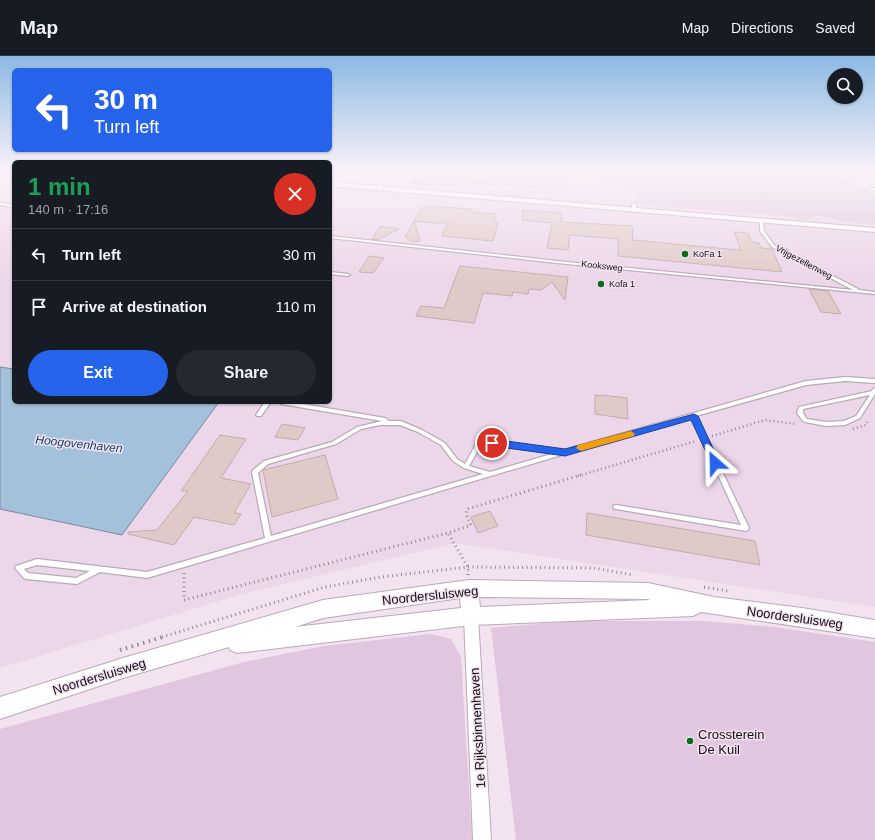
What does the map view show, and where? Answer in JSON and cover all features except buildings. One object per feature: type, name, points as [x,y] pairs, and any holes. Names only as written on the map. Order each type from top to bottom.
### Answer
[{"type":"street","points":[[650,209],[875,230]]},
{"type":"street","points":[[469,588],[471,616]]},
{"type":"street","name":"Noordersluisweg","points":[[0,708],[123,668],[323,609],[469,588],[648,591],[714,606],[802,617],[875,629]]},
{"type":"street","name":"Noordersluisweg","points":[[198,647],[471,616],[714,606]]},
{"type":"street","name":"1e Rijksbinnenhaven","points":[[471,616],[482,840]]},
{"type":"lane","name":"Vrijgezellenweg","points":[[761,220],[762,231],[773,246],[860,292]]},
{"type":"lane","name":"Kooksweg","points":[[332,237],[557,262],[875,293]]},
{"type":"lane","points":[[332,273],[348,275]]},
{"type":"lane","points":[[98,570],[77,581],[26,576],[18,568],[37,562],[147,575],[806,383],[845,379],[875,381]]},
{"type":"lane","points":[[874,391],[858,417],[845,423],[826,424],[805,420],[800,413],[801,408],[874,391]]},
{"type":"lane","points":[[259,415],[267,404]]},
{"type":"lane","points":[[292,404],[401,423],[420,431],[443,444],[455,460],[466,467],[490,474]]},
{"type":"lane","points":[[616,508],[746,528],[694,416]]},
{"type":"lane","points":[[268,540],[255,472],[266,462],[334,443],[359,428],[380,423],[401,423]]},
{"type":"lane","points":[[466,467],[478,445],[492,443],[565,452]]},
{"type":"path","points":[[851,430],[866,425],[870,413]]},
{"type":"path","points":[[184,564],[184,600],[448,533],[471,525],[466,512],[469,508],[765,420],[801,424]]},
{"type":"path","points":[[448,533],[468,567]]},
{"type":"shaded area","points":[[0,209],[12,209],[12,404],[332,404],[332,209],[875,209],[875,607],[455,543],[242,594],[0,668]]},
{"type":"shaded area","points":[[694,209],[875,209],[875,225],[851,223],[822,216],[815,216],[805,220],[783,216]]},
{"type":"shaded area","name":"Crossterein De Kuil","points":[[572,621],[704,621],[775,627],[875,642],[875,840],[516,840],[491,628]]},
{"type":"shaded area","points":[[431,634],[451,639],[461,657],[472,840],[0,840],[0,729],[244,662],[324,646]]},
{"type":"water","name":"Hoogovenhaven","points":[[0,367],[12,369],[12,404],[218,404],[122,535],[0,509]]},
{"type":"slow traffic","points":[[581,448],[631,434]]},
{"type":"place","name":"KoFa 1","points":[[685,254]]},
{"type":"place","name":"Kofa 1","points":[[601,284]]},
{"type":"place","name":"Crossterein De Kuil","points":[[690,741]]},
{"type":"route","points":[[492,443],[522,448],[565,452],[694,416],[715,463]]}]
